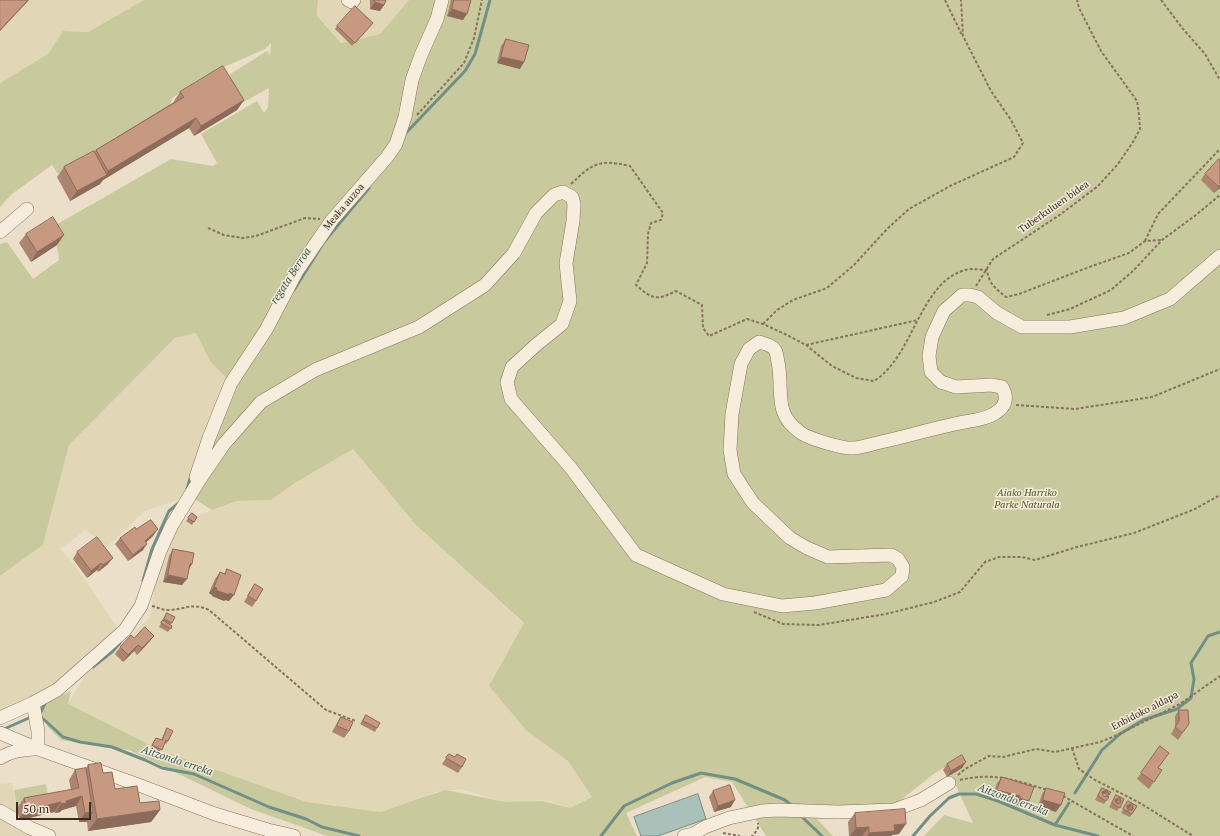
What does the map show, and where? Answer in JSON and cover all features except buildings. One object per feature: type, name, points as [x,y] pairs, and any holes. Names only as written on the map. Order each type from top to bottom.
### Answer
[{"type":"street","points":[[348,0],[352,2],[354,0]]},
{"type":"street","name":"Meaka auzoa","points":[[190,496],[209,438],[231,383],[266,330],[297,271],[332,220],[387,157],[396,144],[405,117],[412,80],[437,19],[442,0]]},
{"type":"street","points":[[0,718],[34,708],[57,690],[125,630],[141,606],[160,551],[172,525],[224,444],[261,402],[315,370],[419,328],[485,285],[514,253],[536,213],[554,195],[563,192],[572,197],[574,204],[566,263],[570,301],[562,324],[512,367],[507,382],[511,399],[571,468],[636,555],[724,594],[782,606],[815,603],[886,590],[902,576],[903,567],[898,559],[891,555],[828,557],[807,548],[790,538],[753,503],[734,474],[730,450],[732,414],[741,364],[749,349],[759,342],[770,345],[776,351],[779,369],[779,400],[786,420],[802,434],[827,443],[853,448],[900,438],[952,424],[981,419],[997,412],[1005,404],[1006,394],[1002,388],[991,385],[956,387],[941,382],[931,372],[930,356],[932,337],[944,311],[962,295],[970,294],[978,297],[997,313],[1022,327],[1070,327],[1124,318],[1170,299],[1220,256]]},
{"type":"street","points":[[0,232],[27,210]]},
{"type":"street","points":[[34,708],[38,730],[38,749]]},
{"type":"street","points":[[3,735],[215,814],[294,836]]},
{"type":"street","points":[[0,758],[7,753],[16,750],[38,749]]},
{"type":"street","points":[[684,836],[693,834],[705,827],[728,818],[744,814],[778,810],[804,812],[860,812],[894,810],[921,800],[949,782]]},
{"type":"street","points":[[0,811],[30,828],[49,836]]},
{"type":"path","points":[[416,117],[464,64],[474,38],[482,0]]},
{"type":"path","points":[[763,324],[777,310],[793,300],[827,288],[854,265],[888,228],[909,209],[950,186],[1014,157],[1023,143],[1011,120],[991,91],[945,0]]},
{"type":"path","points":[[961,0],[963,36]]},
{"type":"path","name":"Tuberkuluen bidea","points":[[970,294],[993,259],[1061,214],[1098,186],[1118,164],[1140,129],[1137,101],[1101,51],[1078,8],[1077,0]]},
{"type":"path","points":[[1162,0],[1216,70],[1220,80]]},
{"type":"path","points":[[563,192],[594,164],[614,162],[630,166],[663,213],[661,220],[650,223],[648,234],[648,263],[636,285],[648,296],[663,298],[676,291],[702,305],[703,328],[709,336],[747,319],[763,324],[806,345],[832,366],[856,378],[874,381],[884,375],[902,350],[935,291],[949,278],[966,270],[987,270],[988,280],[996,290],[1006,297],[1019,294],[1129,253],[1145,241],[1158,214],[1220,149]]},
{"type":"path","points":[[1042,316],[1070,309],[1111,290],[1133,271],[1162,240],[1220,195]]},
{"type":"path","points":[[208,228],[224,235],[242,238],[256,236],[305,218],[332,220]]},
{"type":"path","points":[[1145,241],[1162,240]]},
{"type":"path","points":[[806,345],[919,320]]},
{"type":"path","points":[[1005,404],[1075,410],[1152,397],[1220,369]]},
{"type":"path","points":[[750,610],[756,614],[782,624],[818,625],[886,614],[934,602],[960,592],[985,562],[999,557],[1035,560],[1077,547],[1134,533],[1195,510],[1220,495]]},
{"type":"path","points":[[143,600],[160,609],[168,610],[193,606],[202,607],[209,610],[326,710],[356,721]]},
{"type":"path","name":"Enbidoko aldapa","points":[[949,782],[965,769],[989,756],[1003,757],[1036,749],[1054,752],[1100,742],[1180,704],[1220,676]]},
{"type":"path","points":[[1072,748],[1079,769],[1095,780],[1140,803],[1193,836]]},
{"type":"path","points":[[949,782],[981,776],[998,777],[1014,779],[1049,791]]},
{"type":"path","points":[[1060,794],[1133,836]]},
{"type":"shaded area","points":[[0,0],[144,0],[88,32],[63,31],[48,54],[0,83]]},
{"type":"shaded area","points":[[318,0],[409,0],[380,34],[341,43],[317,16]]},
{"type":"shaded area","points":[[196,333],[210,361],[231,383],[190,496],[145,511],[107,547],[86,530],[60,549],[86,581],[119,630],[57,690],[0,718],[0,576],[43,545],[69,445],[175,338]]},
{"type":"shaded area","points":[[353,449],[416,525],[524,624],[527,731],[568,761],[592,797],[570,808],[543,800],[508,803],[460,789],[435,792],[381,812],[307,802],[172,754],[159,754],[149,750],[146,743],[68,704],[85,675],[117,650],[150,617],[160,551],[172,525],[237,501],[271,500],[295,483]]},
{"type":"shaded area","points":[[12,783],[19,819],[5,806],[0,805],[0,784]]},
{"type":"shaded area","points":[[698,794],[706,819],[658,836],[641,836],[634,817]]},
{"type":"shaded area","points":[[0,815],[28,832],[31,836],[0,836]]},
{"type":"green space","name":"Aiako Harriko Parke Naturala","points":[[144,0],[318,0],[317,16],[341,43],[380,34],[409,0],[1220,0],[1220,836],[924,836],[944,815],[973,823],[947,766],[935,773],[883,814],[817,819],[833,836],[766,836],[732,782],[705,777],[626,813],[637,836],[327,836],[251,809],[129,750],[61,740],[48,727],[39,706],[71,691],[68,704],[146,743],[149,750],[159,754],[172,754],[307,802],[381,812],[446,790],[506,802],[543,801],[570,808],[592,797],[568,761],[527,731],[489,686],[524,623],[416,525],[353,449],[295,483],[271,500],[237,501],[212,510],[190,496],[231,383],[210,361],[196,333],[175,338],[69,445],[43,545],[0,576],[0,244],[7,242],[33,279],[59,260],[54,226],[171,159],[213,166],[227,157],[217,163],[201,134],[257,101],[264,113],[268,107],[269,88],[235,107],[219,81],[267,51],[270,55],[271,43],[265,49],[215,71],[172,98],[170,106],[58,174],[52,165],[12,194],[0,207],[0,83],[48,54],[63,31],[88,32]]},
{"type":"green space","points":[[46,784],[49,802],[17,808],[14,790]]},
{"type":"waterway","name":"regata Berroa","points":[[404,135],[465,71],[475,54],[490,0]]},
{"type":"waterway","name":"regata Berroa","points":[[294,290],[324,242],[369,188]]},
{"type":"waterway","name":"regata Berroa","points":[[187,489],[191,475]]},
{"type":"waterway","name":"regata Berroa","points":[[143,581],[152,549],[169,511],[180,502]]},
{"type":"waterway","points":[[1075,793],[1102,750],[1120,734],[1143,720],[1177,709],[1191,698],[1194,679],[1191,663],[1208,636],[1220,632]]},
{"type":"waterway","points":[[93,667],[113,651],[120,643]]},
{"type":"waterway","points":[[40,714],[46,701]]},
{"type":"waterway","name":"Aitzondo erreka","points":[[40,716],[63,737],[80,742],[112,747],[162,768],[194,774],[269,807],[306,819],[322,827],[359,836]]},
{"type":"waterway","points":[[2,730],[31,717]]},
{"type":"waterway","name":"Aitzondo erreka","points":[[601,836],[624,806],[672,783],[701,773],[735,779],[785,800],[791,805]]},
{"type":"waterway","name":"Aitzondo erreka","points":[[913,836],[930,816],[949,798],[959,794],[976,794],[998,801],[1055,825],[1098,836]]},
{"type":"waterway","points":[[1055,825],[1069,803]]},
{"type":"waterway","name":"Aitzondo erreka","points":[[800,815],[822,836]]}]
